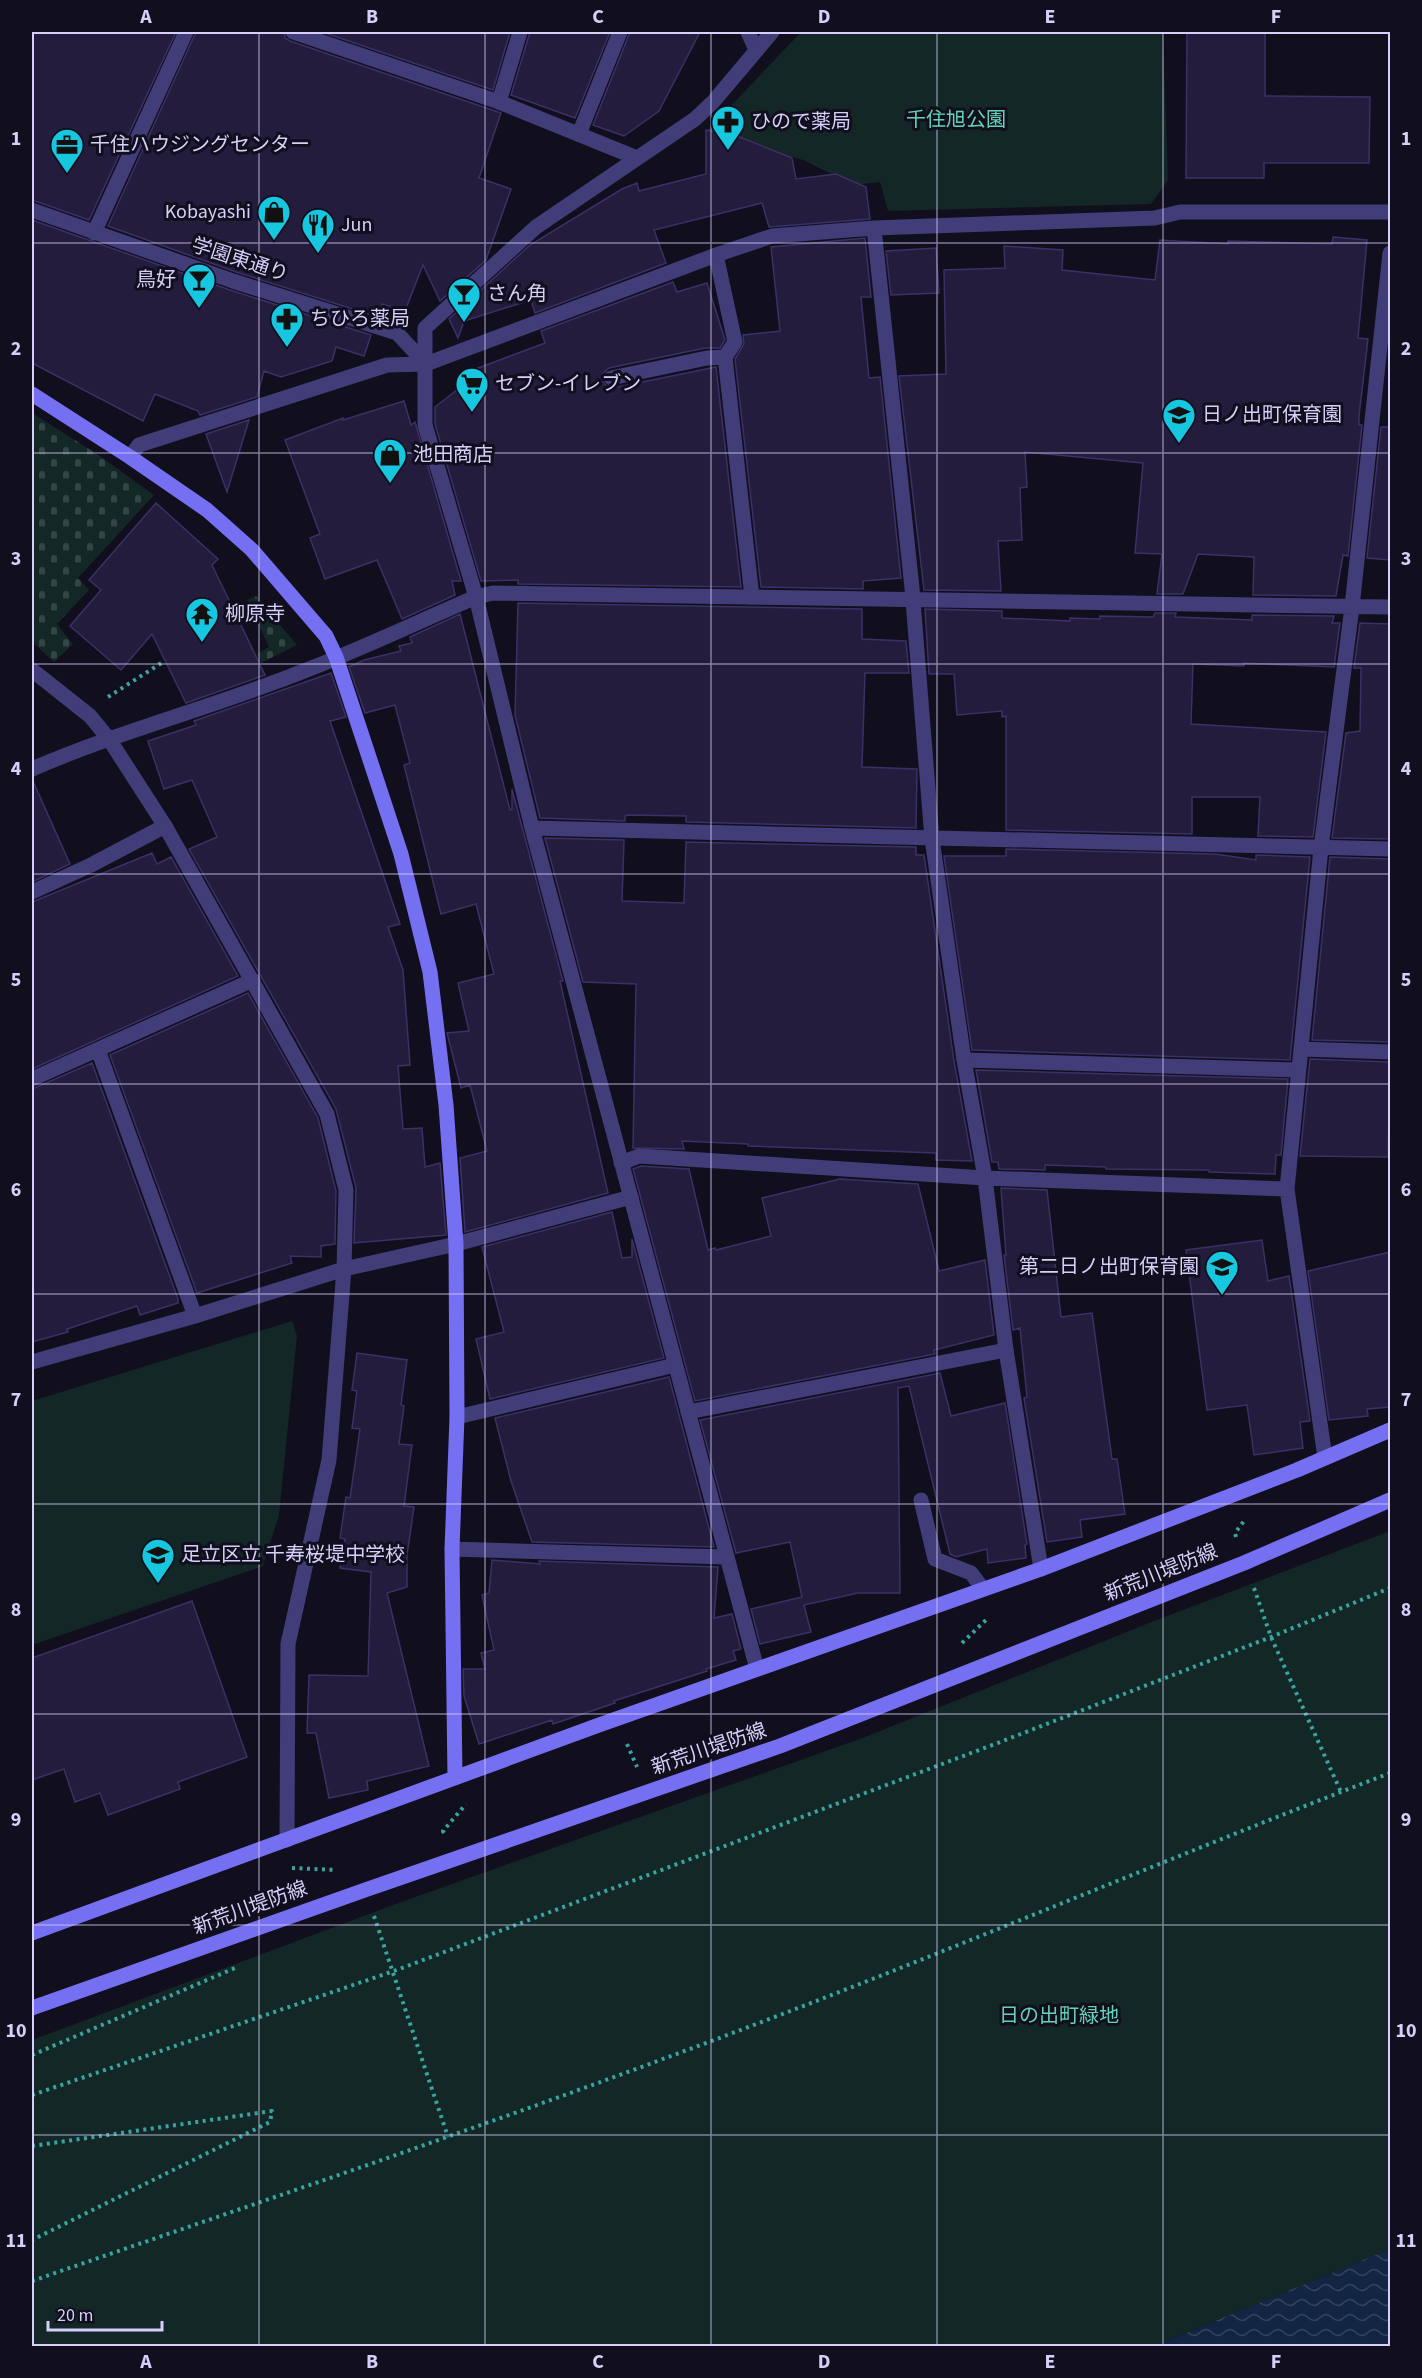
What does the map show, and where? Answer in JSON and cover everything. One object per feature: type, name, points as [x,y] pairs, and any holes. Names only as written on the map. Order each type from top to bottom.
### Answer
[{"type":"main road","points":[[32,394],[207,510],[252,550],[326,636],[336,657],[401,854],[430,972],[446,1105],[456,1244],[457,1416],[452,1549],[455,1778]]},
{"type":"main road","points":[[32,1933],[757,1669],[1041,1569],[1390,1430]]},
{"type":"main road","name":"新荒川堤防線","points":[[32,2008],[780,1746],[1244,1563],[1390,1500]]},
{"type":"street","points":[[94,233],[186,32]]},
{"type":"street","points":[[294,32],[499,102],[637,158]]},
{"type":"street","points":[[499,102],[520,32]]},
{"type":"street","points":[[579,134],[620,32]]},
{"type":"street","points":[[748,32],[756,50]]},
{"type":"street","points":[[757,1669],[532,828],[476,597],[425,425],[425,328],[536,227],[695,119],[713,102],[772,32]]},
{"type":"street","name":"学園東通り","points":[[32,210],[233,281],[397,333],[426,364]]},
{"type":"street","points":[[130,457],[140,445],[387,365],[426,364],[772,236],[874,228],[1155,218],[1180,212],[1390,212]]},
{"type":"street","points":[[874,228],[912,600],[932,839],[964,1060],[985,1179],[1006,1350],[1041,1569]]},
{"type":"street","points":[[1324,1458],[1287,1189],[1321,848],[1352,607],[1390,253]]},
{"type":"street","points":[[716,255],[735,342],[725,357],[752,597]]},
{"type":"street","points":[[611,378],[707,358],[725,357]]},
{"type":"street","points":[[1374,403],[1390,404]]},
{"type":"street","points":[[32,770],[84,747],[308,669],[476,597],[493,593],[1390,607]]},
{"type":"street","points":[[32,670],[90,716],[109,739],[165,826],[327,1114],[346,1190],[344,1269],[329,1460],[288,1644],[286,1840]]},
{"type":"street","points":[[32,892],[91,865],[165,826]]},
{"type":"street","points":[[532,828],[1390,849]]},
{"type":"street","points":[[32,1079],[253,980]]},
{"type":"street","points":[[1301,1049],[1390,1052]]},
{"type":"street","points":[[98,1050],[195,1316]]},
{"type":"street","points":[[964,1060],[1298,1070]]},
{"type":"street","points":[[621,1163],[639,1156],[985,1179],[1287,1189]]},
{"type":"street","points":[[32,1362],[195,1316],[344,1269],[456,1244],[631,1197]]},
{"type":"street","points":[[688,1412],[1006,1350]]},
{"type":"street","points":[[457,1416],[675,1365]]},
{"type":"street","points":[[921,1500],[935,1560],[972,1573],[983,1590]]},
{"type":"street","points":[[452,1549],[726,1557]]},
{"type":"path","points":[[90,716],[106,699],[163,662]]},
{"type":"path","points":[[1250,1579],[1271,1637],[1341,1792]]},
{"type":"path","points":[[32,2095],[394,1971],[1271,1637],[1390,1588]]},
{"type":"path","points":[[32,2281],[448,2137],[672,2056],[994,1932],[1390,1773]]},
{"type":"path","points":[[443,1831],[473,1796]]},
{"type":"path","points":[[289,1868],[347,1871]]},
{"type":"path","points":[[374,1916],[448,2137]]},
{"type":"path","points":[[32,2055],[245,1964]]},
{"type":"path","points":[[32,2146],[272,2111],[270,2122],[32,2240]]},
{"type":"green space","name":"千住旭公園","points":[[801,32],[1163,32],[1168,180],[1151,204],[888,211],[880,182],[854,185],[803,160],[705,133]]},
{"type":"green space","points":[[32,413],[97,454],[154,495],[78,578],[89,590],[57,624],[73,644],[54,662],[32,642]]},
{"type":"green space","points":[[256,596],[297,645],[261,663],[257,654],[269,647],[247,600]]},
{"type":"green space","points":[[292,1321],[297,1336],[279,1515],[263,1566],[32,1645],[32,1401]]},
{"type":"green space","name":"日の出町緑地","points":[[1390,1531],[1390,2249],[1154,2346],[32,2346],[32,2040],[390,1906],[865,1737],[1149,1623]]},
{"type":"water","points":[[1390,2249],[1390,2346],[1154,2346]]},
{"type":"building","points":[[32,32],[176,32],[89,220],[32,200]]},
{"type":"building","points":[[196,32],[284,32],[285,38],[290,41],[501,113],[479,178],[511,189],[486,260],[440,301],[423,265],[405,311],[382,304],[378,317],[236,272],[108,226]]},
{"type":"building","points":[[322,32],[510,32],[493,90]]},
{"type":"building","points":[[530,32],[610,32],[575,118],[511,95]]},
{"type":"building","points":[[630,32],[700,32],[659,111],[624,136],[593,125]]},
{"type":"building","points":[[1187,32],[1265,32],[1265,96],[1370,97],[1369,163],[1264,163],[1264,178],[1186,178]]},
{"type":"building","points":[[706,130],[732,134],[792,158],[796,179],[836,174],[866,187],[870,219],[769,227],[762,203],[654,230],[666,263],[535,313],[531,300],[464,321],[458,338],[449,319],[530,245],[622,189],[637,183],[639,191],[706,174]]},
{"type":"building","points":[[32,220],[230,290],[371,335],[364,356],[336,347],[332,361],[281,377],[264,371],[257,397],[200,415],[198,411],[155,394],[143,421],[32,363]]},
{"type":"building","points":[[1333,237],[1367,240],[1358,338],[1368,339],[1359,416],[1359,425],[1362,425],[1348,556],[1343,555],[1336,596],[1253,595],[1254,557],[1198,554],[1183,594],[1157,594],[1162,554],[1135,553],[1143,463],[1025,452],[1027,487],[1020,488],[1022,540],[998,541],[1001,591],[924,590],[899,376],[946,374],[944,270],[1005,268],[1004,246],[1063,250],[1062,270],[1155,280],[1160,240],[1228,244],[1228,241],[1332,244]]},
{"type":"building","points":[[865,238],[871,297],[861,297],[869,378],[880,377],[901,578],[863,581],[863,589],[761,587],[735,359],[744,344],[743,335],[780,331],[771,247]]},
{"type":"building","points":[[936,248],[939,293],[891,295],[886,251]]},
{"type":"building","points":[[673,282],[677,292],[707,283],[725,340],[720,348],[705,348],[609,368],[602,374],[602,381],[607,387],[613,388],[716,367],[741,587],[518,584],[518,580],[481,581],[435,424],[435,407],[476,375],[473,370],[545,343],[541,331]]},
{"type":"building","points":[[404,401],[411,425],[415,422],[461,581],[452,581],[455,595],[402,619],[377,560],[325,579],[310,538],[320,534],[285,440],[343,418],[343,420]]},
{"type":"building","points":[[249,420],[227,492],[206,434]]},
{"type":"building","points":[[1381,427],[1390,427],[1390,560],[1367,558]]},
{"type":"building","points":[[156,503],[218,559],[212,565],[265,675],[186,703],[152,634],[121,670],[70,626],[101,590],[89,580]]},
{"type":"building","points":[[518,603],[862,609],[862,639],[906,641],[909,673],[865,673],[862,767],[917,769],[916,828],[686,822],[686,816],[628,815],[625,816],[625,821],[540,818],[515,715]]},
{"type":"building","points":[[925,609],[1002,611],[1002,618],[1070,621],[1070,618],[1100,619],[1100,616],[1153,617],[1155,613],[1176,613],[1175,617],[1252,620],[1252,615],[1334,616],[1332,623],[1340,623],[1334,667],[1244,663],[1244,666],[1193,664],[1191,724],[1326,732],[1313,837],[1258,836],[1260,797],[1192,797],[1192,834],[1006,830],[1006,716],[1002,717],[1002,711],[957,715],[954,674],[929,674]]},
{"type":"building","points":[[460,614],[510,810],[512,809],[512,789],[563,981],[560,981],[608,1193],[465,1232],[460,1158],[487,1151],[470,1085],[461,1088],[447,1033],[469,1031],[458,983],[494,974],[476,904],[441,914],[404,765],[410,763],[395,705],[365,713],[349,667],[364,660],[401,651],[399,646],[412,643],[410,637]]},
{"type":"building","points":[[1360,623],[1390,624],[1390,839],[1332,838],[1346,733],[1360,731],[1361,668],[1354,668]]},
{"type":"building","points":[[331,673],[346,717],[330,721],[400,924],[388,927],[403,970],[410,1065],[398,1066],[403,1129],[422,1128],[425,1167],[440,1163],[446,1235],[354,1243],[356,1188],[336,1109],[189,849],[217,837],[192,780],[164,789],[148,741],[196,725],[194,721]]},
{"type":"building","points":[[32,779],[70,864],[32,882]]},
{"type":"building","points":[[545,838],[624,840],[622,901],[684,903],[686,842],[916,847],[916,855],[924,855],[954,1061],[972,1161],[936,1160],[936,1153],[748,1146],[748,1144],[682,1141],[684,1149],[633,1148],[636,984],[583,982]]},
{"type":"building","points":[[1006,849],[1215,854],[1256,860],[1256,855],[1310,857],[1290,1060],[972,1050],[944,856],[1006,856]]},
{"type":"building","points":[[152,853],[157,864],[171,857],[238,976],[32,1069],[32,902]]},
{"type":"building","points":[[1330,857],[1390,859],[1390,1042],[1312,1040]]},
{"type":"building","points":[[248,993],[318,1118],[336,1191],[335,1244],[321,1246],[321,1257],[290,1256],[292,1263],[197,1293],[110,1055]]},
{"type":"building","points":[[1310,1059],[1390,1062],[1388,1157],[1300,1156]]},
{"type":"building","points":[[92,1063],[178,1303],[140,1315],[137,1306],[67,1329],[68,1332],[32,1342],[32,1089]]},
{"type":"building","points":[[976,1070],[1288,1079],[1281,1155],[1276,1155],[1275,1174],[1045,1165],[1045,1170],[999,1169],[998,1162],[992,1162]]},
{"type":"building","points":[[641,1166],[689,1169],[708,1250],[771,1236],[762,1198],[840,1179],[918,1184],[939,1271],[985,1260],[994,1335],[934,1350],[935,1354],[695,1401],[633,1169]]},
{"type":"building","points":[[1001,1188],[1047,1190],[1061,1317],[1092,1313],[1112,1459],[1117,1459],[1125,1514],[1080,1520],[1082,1537],[1047,1542],[1024,1398],[1027,1397],[1020,1328],[1013,1330],[1004,1255],[1006,1255]]},
{"type":"building","points":[[612,1212],[622,1258],[632,1257],[632,1239],[664,1358],[490,1399],[476,1339],[504,1332],[482,1247]]},
{"type":"building","points":[[1262,1240],[1268,1281],[1289,1276],[1310,1421],[1300,1422],[1303,1448],[1254,1455],[1247,1405],[1207,1410],[1186,1250]]},
{"type":"building","points":[[1390,1252],[1390,1407],[1367,1409],[1368,1416],[1329,1420],[1308,1271]]},
{"type":"building","points":[[357,1353],[407,1360],[399,1444],[412,1445],[404,1506],[414,1507],[407,1555],[407,1587],[387,1593],[429,1766],[367,1781],[368,1790],[329,1798],[316,1733],[307,1733],[309,1675],[368,1676],[371,1572],[340,1568],[345,1539],[340,1538],[346,1497],[350,1498],[360,1429],[352,1428],[357,1391],[352,1390]]},
{"type":"building","points":[[940,1373],[951,1416],[1005,1403],[1027,1544],[1025,1545],[1026,1558],[988,1563],[987,1549],[956,1557],[950,1554],[909,1386],[898,1388],[900,1593],[858,1593],[804,1605],[811,1632],[760,1644],[751,1609],[802,1597],[790,1542],[736,1553],[700,1420]]},
{"type":"building","points":[[669,1377],[714,1547],[532,1542],[511,1481],[495,1418]]},
{"type":"building","points":[[492,1560],[540,1564],[539,1561],[718,1567],[714,1618],[732,1614],[741,1649],[733,1651],[736,1660],[706,1669],[707,1671],[614,1701],[615,1703],[553,1724],[552,1720],[479,1744],[464,1696],[463,1669],[485,1669],[481,1653],[494,1650],[482,1595],[489,1593]]},
{"type":"building","points":[[192,1601],[247,1757],[178,1782],[180,1789],[108,1815],[100,1793],[75,1802],[64,1769],[32,1780],[32,1658]]},
{"type":"place","name":"ひので薬局","points":[[728,151]]},
{"type":"place","name":"千住ハウジングセンター","points":[[67,174]]},
{"type":"place","name":"Kobayashi","points":[[274,241]]},
{"type":"place","name":"Jun","points":[[318,254]]},
{"type":"place","name":"鳥好","points":[[199,309]]},
{"type":"place","name":"さん角","points":[[464,323]]},
{"type":"place","name":"ちひろ薬局","points":[[287,348]]},
{"type":"place","name":"セブン-イレブン","points":[[472,413]]},
{"type":"place","name":"日ノ出町保育園","points":[[1179,444]]},
{"type":"place","name":"池田商店","points":[[390,484]]},
{"type":"place","name":"柳原寺","points":[[202,643]]},
{"type":"place","name":"第二日ノ出町保育園","points":[[1222,1296]]},
{"type":"place","name":"足立区立 千寿桜堤中学校","points":[[158,1584]]}]
